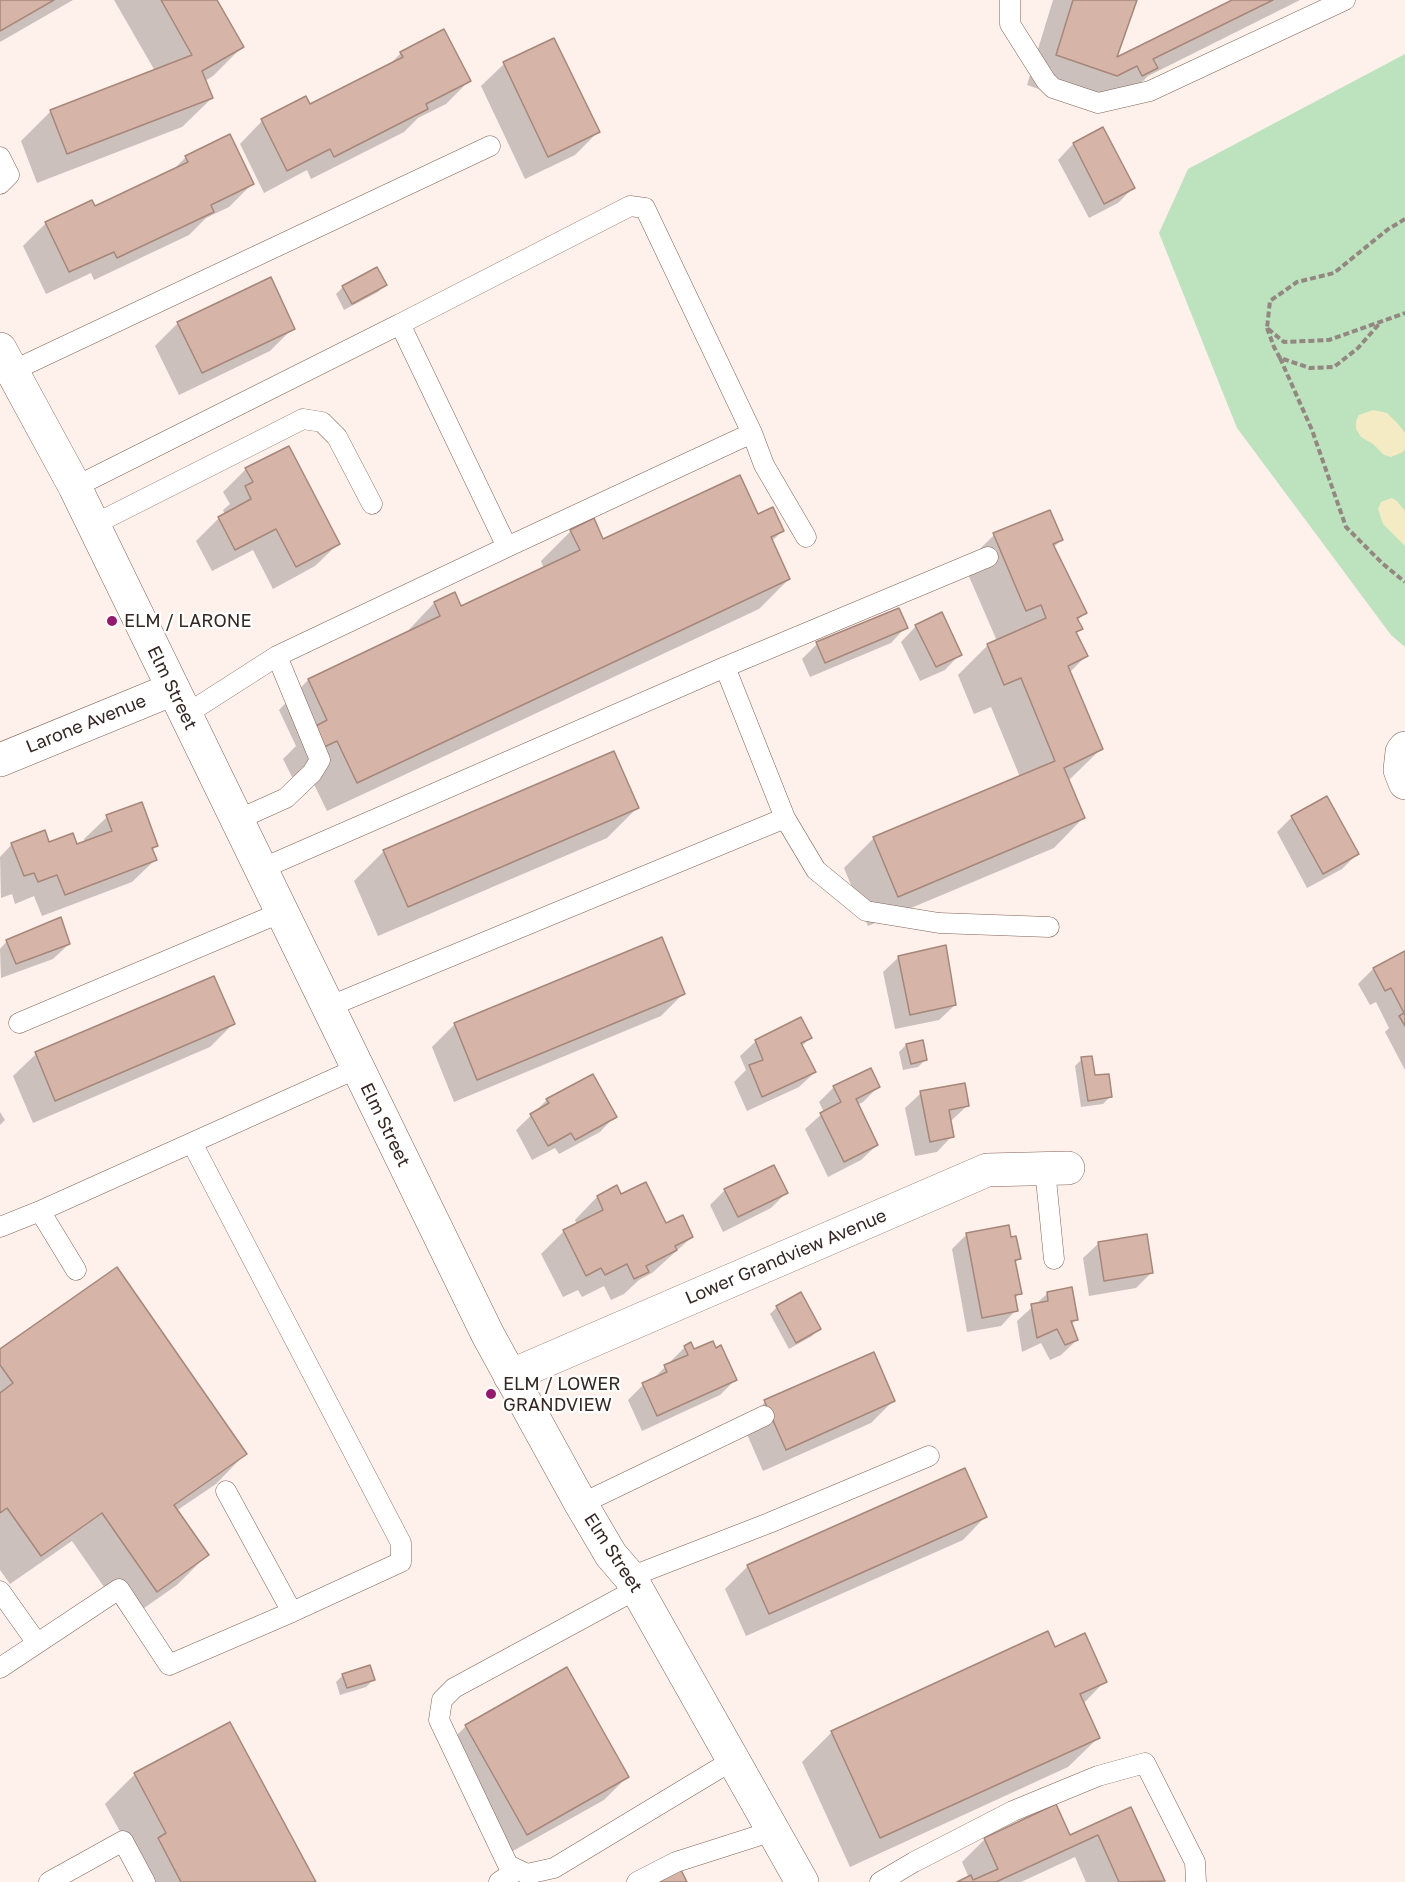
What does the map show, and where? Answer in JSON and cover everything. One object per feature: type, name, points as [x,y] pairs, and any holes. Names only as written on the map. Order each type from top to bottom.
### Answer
[{"type":"main road","name":"Elm Street","points":[[6,360],[75,487],[444,1247],[510,1376],[610,1555],[633,1583],[802,1882]]},
{"type":"main road","name":"Larone Avenue","points":[[0,760],[179,702]]},
{"type":"main road","name":"Lower Grandview Avenue","points":[[510,1376],[987,1170],[1057,1169]]},
{"type":"lane","points":[[1010,0],[1009,16],[1014,33],[1046,81],[1053,88],[1098,104],[1150,91],[1345,0]]},
{"type":"lane","points":[[6,360],[490,146]]},
{"type":"lane","points":[[0,157],[9,176],[0,184]]},
{"type":"lane","points":[[75,487],[630,206],[645,208],[752,433],[764,465],[806,537]]},
{"type":"lane","points":[[400,324],[507,547]]},
{"type":"lane","points":[[93,525],[303,418],[322,422],[337,437],[372,504]]},
{"type":"lane","points":[[179,702],[752,433]]},
{"type":"lane","points":[[261,869],[725,667],[988,557]]},
{"type":"lane","points":[[237,820],[286,798],[312,773],[320,760],[277,656]]},
{"type":"lane","points":[[725,667],[785,818],[816,870],[866,911],[939,922],[1049,927]]},
{"type":"lane","points":[[328,1007],[785,818]]},
{"type":"lane","points":[[19,1023],[282,912]]},
{"type":"lane","points":[[0,1227],[358,1068]]},
{"type":"lane","points":[[0,1668],[119,1589],[169,1665],[401,1562],[401,1543],[192,1143]]},
{"type":"lane","points":[[1054,1260],[1057,1169]]},
{"type":"lane","points":[[40,1211],[76,1270]]},
{"type":"lane","points":[[581,1504],[764,1416]]},
{"type":"lane","points":[[733,1760],[554,1868],[527,1874],[508,1865],[439,1720],[442,1700],[454,1688],[633,1583],[929,1456]]},
{"type":"lane","points":[[226,1491],[292,1612]]},
{"type":"lane","points":[[0,1591],[37,1643]]},
{"type":"lane","points":[[880,1882],[1013,1811],[1098,1776],[1145,1763],[1195,1862],[1196,1882]]},
{"type":"lane","points":[[637,1882],[676,1862],[773,1831]]},
{"type":"lane","points":[[50,1882],[123,1841],[144,1882]]},
{"type":"lane","points":[[499,1882],[518,1870]]},
{"type":"path","points":[[1405,219],[1334,273],[1297,282],[1270,301],[1267,328],[1312,430],[1346,527],[1383,564],[1405,582]]},
{"type":"path","points":[[1267,328],[1284,342],[1329,340],[1405,313]]},
{"type":"path","points":[[1280,358],[1310,368],[1334,367],[1358,348],[1380,323]]},
{"type":"green space","points":[[1405,54],[1405,647],[1391,635],[1237,428],[1159,233],[1188,169]]},
{"type":"sand","points":[[1373,410],[1387,413],[1405,433],[1403,452],[1391,457],[1384,455],[1373,444],[1361,437],[1356,429],[1356,421],[1359,415]]},
{"type":"sand","points":[[1392,498],[1405,511],[1405,546],[1383,524],[1378,509],[1381,502]]},
{"type":"building","points":[[0,0],[54,0],[0,31]]},
{"type":"building","points":[[161,0],[217,0],[244,47],[202,71],[213,98],[67,154],[50,110],[192,55]]},
{"type":"building","points":[[1073,0],[1137,0],[1117,57],[1232,0],[1273,0],[1153,59],[1158,68],[1142,76],[1137,66],[1117,76],[1056,55]]},
{"type":"building","points":[[444,29],[471,81],[426,104],[428,109],[334,157],[330,149],[287,171],[261,119],[306,96],[310,104],[403,57],[400,52]]},
{"type":"building","points":[[554,38],[600,132],[548,157],[503,62]]},
{"type":"building","points":[[1103,127],[1135,188],[1104,204],[1073,143]]},
{"type":"building","points":[[230,134],[254,184],[211,205],[214,212],[117,258],[114,252],[69,272],[45,222],[92,200],[95,206],[188,162],[185,156]]},
{"type":"building","points":[[377,267],[387,285],[352,304],[342,286]]},
{"type":"building","points":[[271,277],[295,329],[202,373],[177,322]]},
{"type":"building","points":[[289,446],[340,544],[296,567],[276,529],[235,550],[218,517],[251,499],[245,486],[253,482],[245,468]]},
{"type":"building","points":[[740,475],[758,514],[773,507],[784,531],[771,537],[790,579],[357,783],[337,741],[322,748],[312,728],[327,720],[308,679],[440,616],[434,602],[455,592],[461,606],[580,550],[570,530],[594,518],[603,539]]},
{"type":"building","points":[[1050,510],[1063,540],[1053,544],[1087,613],[1077,618],[1083,629],[1076,632],[1088,656],[1068,666],[1103,749],[1064,768],[1085,818],[898,897],[873,837],[1055,761],[1021,678],[1004,685],[987,644],[1046,618],[1041,605],[1026,611],[993,533]]},
{"type":"building","points":[[899,608],[908,628],[825,663],[816,642]]},
{"type":"building","points":[[942,612],[962,655],[936,667],[915,625]]},
{"type":"building","points":[[614,751],[639,808],[408,907],[383,850]]},
{"type":"building","points":[[1327,796],[1359,854],[1323,874],[1291,816]]},
{"type":"building","points":[[142,802],[158,846],[152,848],[157,860],[65,895],[57,875],[38,882],[34,873],[24,876],[11,843],[45,830],[49,842],[73,833],[77,844],[112,831],[106,815]]},
{"type":"building","points":[[61,917],[70,944],[16,964],[6,940]]},
{"type":"building","points":[[662,937],[685,994],[477,1080],[454,1023]]},
{"type":"building","points":[[946,945],[956,1005],[910,1015],[898,956]]},
{"type":"building","points":[[1405,951],[1405,1026],[1399,1016],[1404,1013],[1391,988],[1385,991],[1373,968]]},
{"type":"building","points":[[214,976],[235,1024],[55,1101],[35,1052]]},
{"type":"building","points":[[801,1017],[812,1038],[801,1043],[816,1072],[762,1097],[749,1065],[763,1060],[755,1040]]},
{"type":"building","points":[[923,1040],[927,1060],[911,1064],[906,1044]]},
{"type":"building","points":[[1092,1056],[1095,1075],[1109,1074],[1112,1097],[1088,1101],[1081,1057]]},
{"type":"building","points":[[871,1068],[880,1087],[856,1099],[878,1145],[844,1162],[820,1113],[841,1102],[833,1086]]},
{"type":"building","points":[[593,1074],[617,1117],[575,1140],[571,1133],[548,1146],[530,1114],[549,1103],[546,1099]]},
{"type":"building","points":[[965,1083],[969,1106],[949,1110],[954,1137],[930,1142],[920,1091]]},
{"type":"building","points":[[774,1165],[788,1193],[738,1217],[724,1189]]},
{"type":"building","points":[[646,1182],[666,1223],[683,1215],[693,1237],[675,1246],[677,1250],[646,1266],[649,1272],[634,1279],[627,1264],[605,1275],[601,1268],[586,1276],[563,1230],[603,1210],[597,1196],[617,1185],[621,1194]]},
{"type":"building","points":[[1009,1225],[1011,1237],[1016,1236],[1021,1259],[1015,1260],[1022,1294],[1015,1295],[1018,1311],[982,1318],[966,1233]]},
{"type":"building","points":[[1147,1234],[1153,1273],[1104,1281],[1098,1242]]},
{"type":"building","points":[[117,1267],[247,1454],[174,1505],[209,1555],[157,1592],[102,1513],[41,1556],[7,1508],[0,1513],[0,1393],[13,1383],[0,1365],[0,1349]]},
{"type":"building","points":[[1072,1287],[1078,1320],[1071,1321],[1078,1340],[1065,1345],[1057,1329],[1037,1338],[1031,1304],[1048,1301],[1047,1292]]},
{"type":"building","points":[[801,1292],[821,1329],[796,1343],[776,1306]]},
{"type":"building","points":[[713,1341],[716,1348],[721,1345],[737,1380],[657,1416],[642,1383],[667,1372],[664,1365],[688,1355],[684,1346],[691,1342],[694,1349]]},
{"type":"building","points":[[874,1352],[895,1401],[786,1450],[764,1400]]},
{"type":"building","points":[[965,1468],[987,1517],[769,1614],[747,1565]]},
{"type":"building","points":[[1048,1631],[1055,1647],[1085,1633],[1107,1682],[1080,1694],[1100,1738],[880,1838],[831,1731]]},
{"type":"building","points":[[370,1665],[375,1680],[347,1688],[342,1674]]},
{"type":"building","points":[[567,1667],[629,1777],[527,1835],[465,1725]]},
{"type":"building","points":[[230,1722],[316,1882],[181,1882],[158,1838],[166,1833],[134,1773]]},
{"type":"building","points":[[1056,1804],[1070,1835],[1131,1807],[1165,1881],[1119,1882],[1098,1835],[996,1882],[957,1882],[971,1875],[973,1880],[998,1869],[984,1838]]},
{"type":"building","points":[[680,1868],[687,1882],[654,1882]]},
{"type":"place","name":"ELM / LARONE","points":[[112,621]]},
{"type":"place","name":"ELM / LOWER GRANDVIEW","points":[[491,1394]]}]
